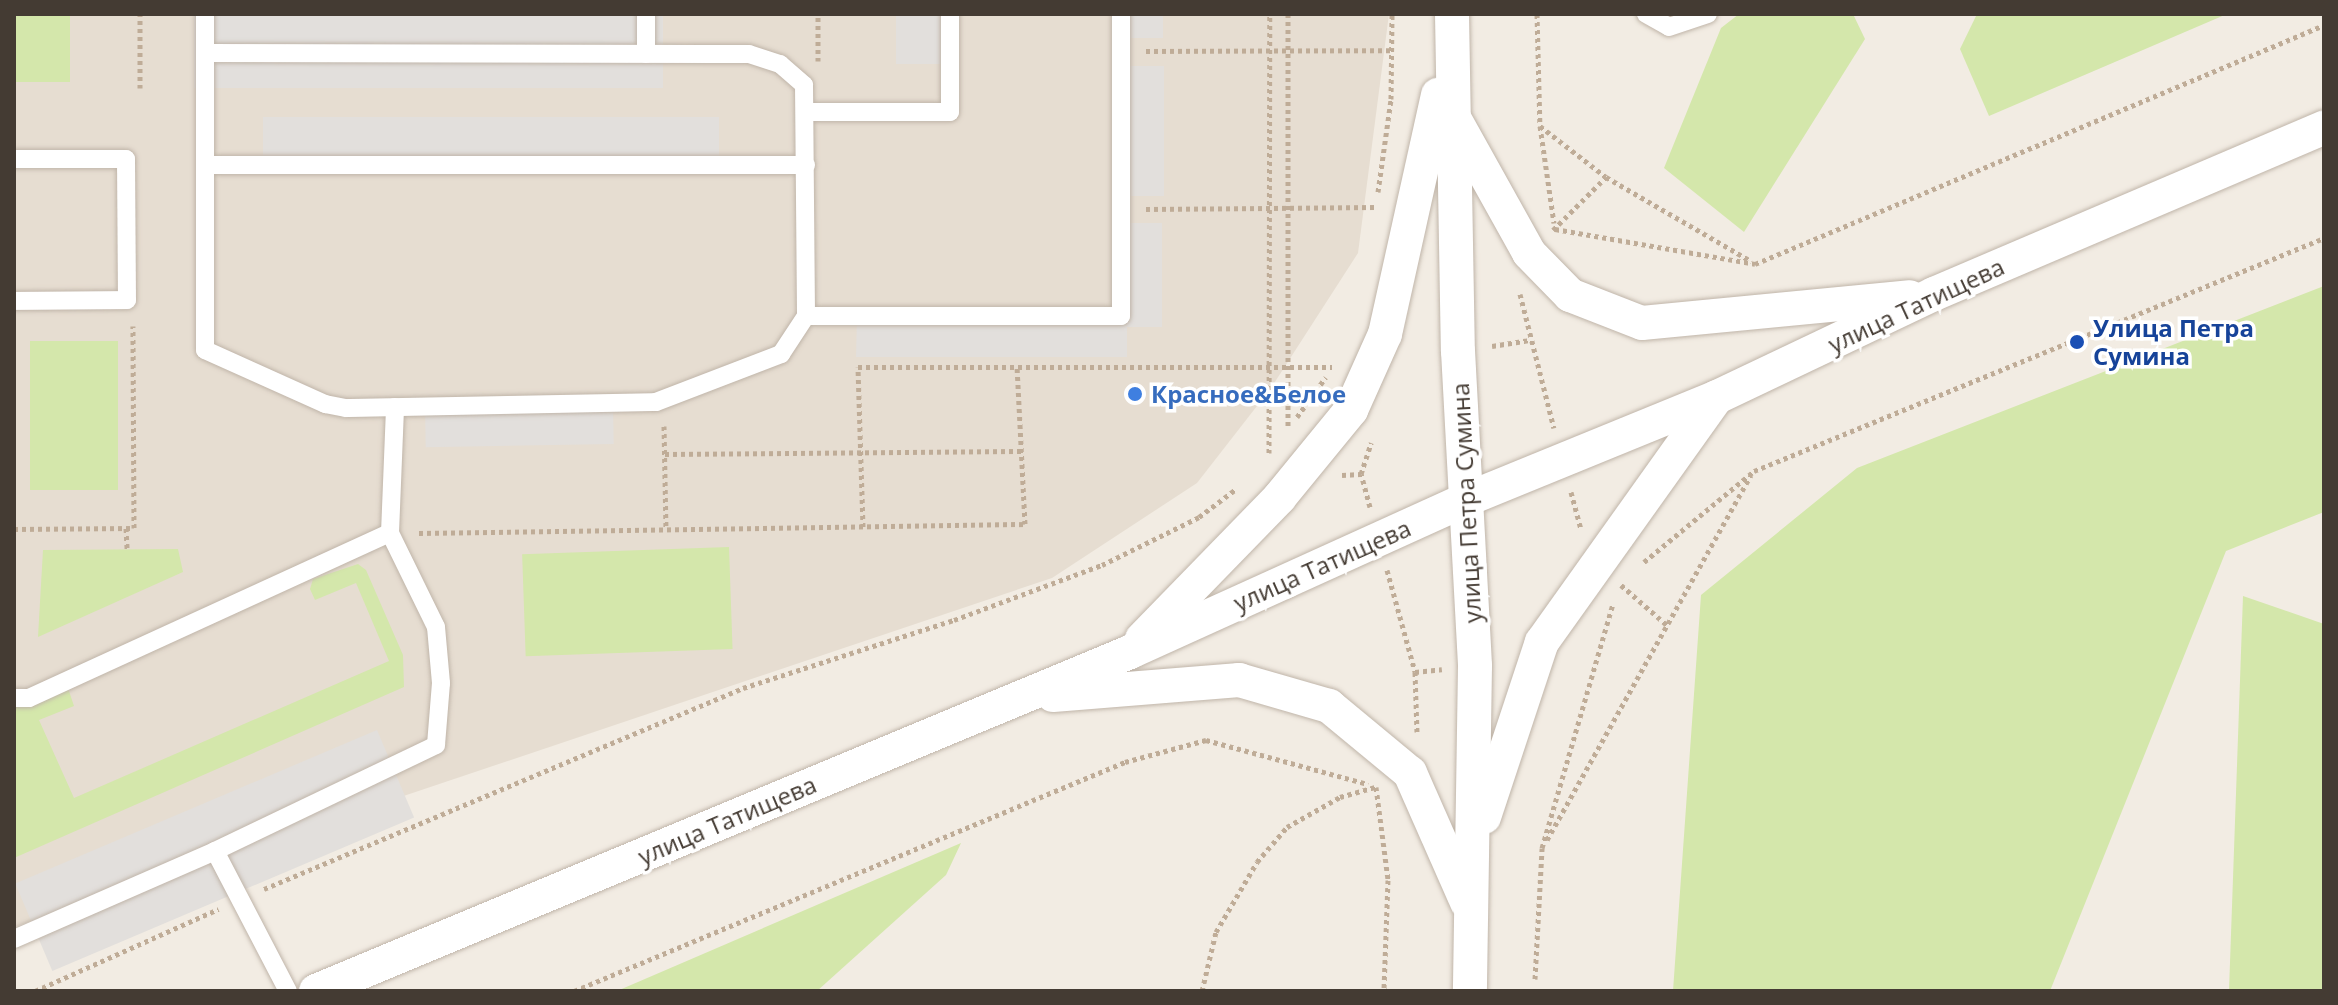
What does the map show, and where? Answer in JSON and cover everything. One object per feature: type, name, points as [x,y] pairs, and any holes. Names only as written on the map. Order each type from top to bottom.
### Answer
[{"type":"street","name":"улица Петра Сумина","points":[[1452,23],[1451,111],[1465,500],[1475,666],[1470,991]]},
{"type":"street","points":[[1130,652],[1279,498],[1351,410],[1385,334],[1452,23]]},
{"type":"street","points":[[1451,111],[1529,253],[1570,295],[1642,323],[1934,294]]},
{"type":"street","name":"улица Татищева","points":[[316,991],[1130,652],[1465,500],[1717,397],[1934,294],[2324,128]]},
{"type":"street","points":[[1474,847],[1542,642],[1609,571],[1717,397]]},
{"type":"street","points":[[1021,697],[1239,680],[1329,706],[1389,776],[1410,773],[1471,911]]},
{"type":"lane","points":[[205,14],[205,53],[205,165],[205,350],[325,404],[395,407],[664,401],[781,354],[806,316],[804,85],[780,64],[749,54],[205,53]]},
{"type":"lane","points":[[646,14],[646,54]]},
{"type":"lane","points":[[806,112],[950,112],[950,14]]},
{"type":"lane","points":[[806,316],[1121,316],[1121,14]]},
{"type":"lane","points":[[1646,14],[1669,27],[1708,14]]},
{"type":"lane","points":[[14,159],[126,159],[127,300],[14,301]]},
{"type":"lane","points":[[205,165],[806,165]]},
{"type":"lane","points":[[14,939],[215,851],[436,745],[441,683],[436,627],[390,533],[395,407]]},
{"type":"lane","points":[[14,698],[29,698],[390,533]]},
{"type":"lane","points":[[215,851],[236,900],[288,991]]},
{"type":"path","points":[[140,14],[140,88]]},
{"type":"path","points":[[1269,454],[1270,14]]},
{"type":"path","points":[[1288,14],[1288,429]]},
{"type":"path","points":[[1374,221],[1391,99],[1392,14]]},
{"type":"path","points":[[1537,14],[1540,126],[1554,228]]},
{"type":"path","points":[[1554,228],[1755,264],[2324,25]]},
{"type":"path","points":[[1121,51],[1392,50]]},
{"type":"path","points":[[1540,126],[1606,177],[1755,264]]},
{"type":"path","points":[[1606,177],[1514,265],[1584,540],[1609,571],[1667,625]]},
{"type":"path","points":[[1121,209],[1376,207]]},
{"type":"path","points":[[1535,979],[1542,848],[1609,571],[1754,471],[2324,238]]},
{"type":"path","points":[[14,529],[134,528],[133,326],[118,326]]},
{"type":"path","points":[[1261,465],[1332,367],[1338,354]]},
{"type":"path","points":[[863,527],[858,367],[1332,367]]},
{"type":"path","points":[[390,533],[1025,524],[1017,367]]},
{"type":"path","points":[[664,401],[666,529]]},
{"type":"path","points":[[665,454],[1021,451]]},
{"type":"path","points":[[1542,848],[1754,471]]},
{"type":"path","points":[[35,991],[236,900],[743,688],[954,620],[1102,565],[1199,517],[1241,485]]},
{"type":"path","points":[[126,528],[127,550]]},
{"type":"path","points":[[1202,991],[1216,932],[1257,862],[1287,827],[1340,797],[1389,776],[1417,752],[1415,672]]},
{"type":"path","points":[[574,991],[1125,762],[1206,740],[1389,776]]},
{"type":"path","points":[[1384,991],[1389,776]]},
{"type":"shaded area","points":[[14,14],[1389,14],[1358,253],[1271,388],[1197,483],[1052,578],[14,927]]},
{"type":"shaded area","points":[[194,14],[663,14],[663,88],[194,88]]},
{"type":"shaded area","points":[[896,14],[950,14],[950,64],[896,64]]},
{"type":"shaded area","points":[[1121,14],[1163,14],[1163,38],[1121,38]]},
{"type":"shaded area","points":[[1121,66],[1164,66],[1164,196],[1121,196]]},
{"type":"shaded area","points":[[263,117],[719,117],[719,165],[263,165]]},
{"type":"shaded area","points":[[1121,223],[1162,223],[1162,327],[1127,327],[1127,357],[856,357],[857,316],[1120,316]]},
{"type":"shaded area","points":[[613,404],[614,444],[426,447],[425,407]]},
{"type":"shaded area","points":[[377,730],[414,817],[52,971],[15,884]]},
{"type":"green space","points":[[14,14],[70,14],[70,82],[14,82]]},
{"type":"green space","points":[[1739,14],[1853,14],[1865,39],[1744,232],[1664,168],[1721,28]]},
{"type":"green space","points":[[1977,14],[2227,14],[1989,116],[1960,49]]},
{"type":"green space","points":[[2324,286],[2324,512],[2226,551],[2050,991],[1673,991],[1701,595],[1857,468]]},
{"type":"green space","points":[[30,341],[118,341],[118,490],[30,490]]},
{"type":"green space","points":[[729,547],[733,649],[526,656],[522,554]]},
{"type":"green space","points":[[178,549],[183,572],[38,637],[43,550]]},
{"type":"green space","points":[[358,564],[366,570],[403,655],[404,687],[14,858],[14,704],[63,687],[69,691],[74,706],[39,720],[74,798],[389,661],[356,583],[315,600],[310,589],[313,579]]},
{"type":"green space","points":[[2243,596],[2324,624],[2324,991],[2229,991]]},
{"type":"green space","points":[[961,843],[946,875],[817,991],[617,991]]},
{"type":"place","name":"Улица Петра Сумина","points":[[2077,342]]},
{"type":"place","name":"Красное&Белое","points":[[1135,394]]}]
